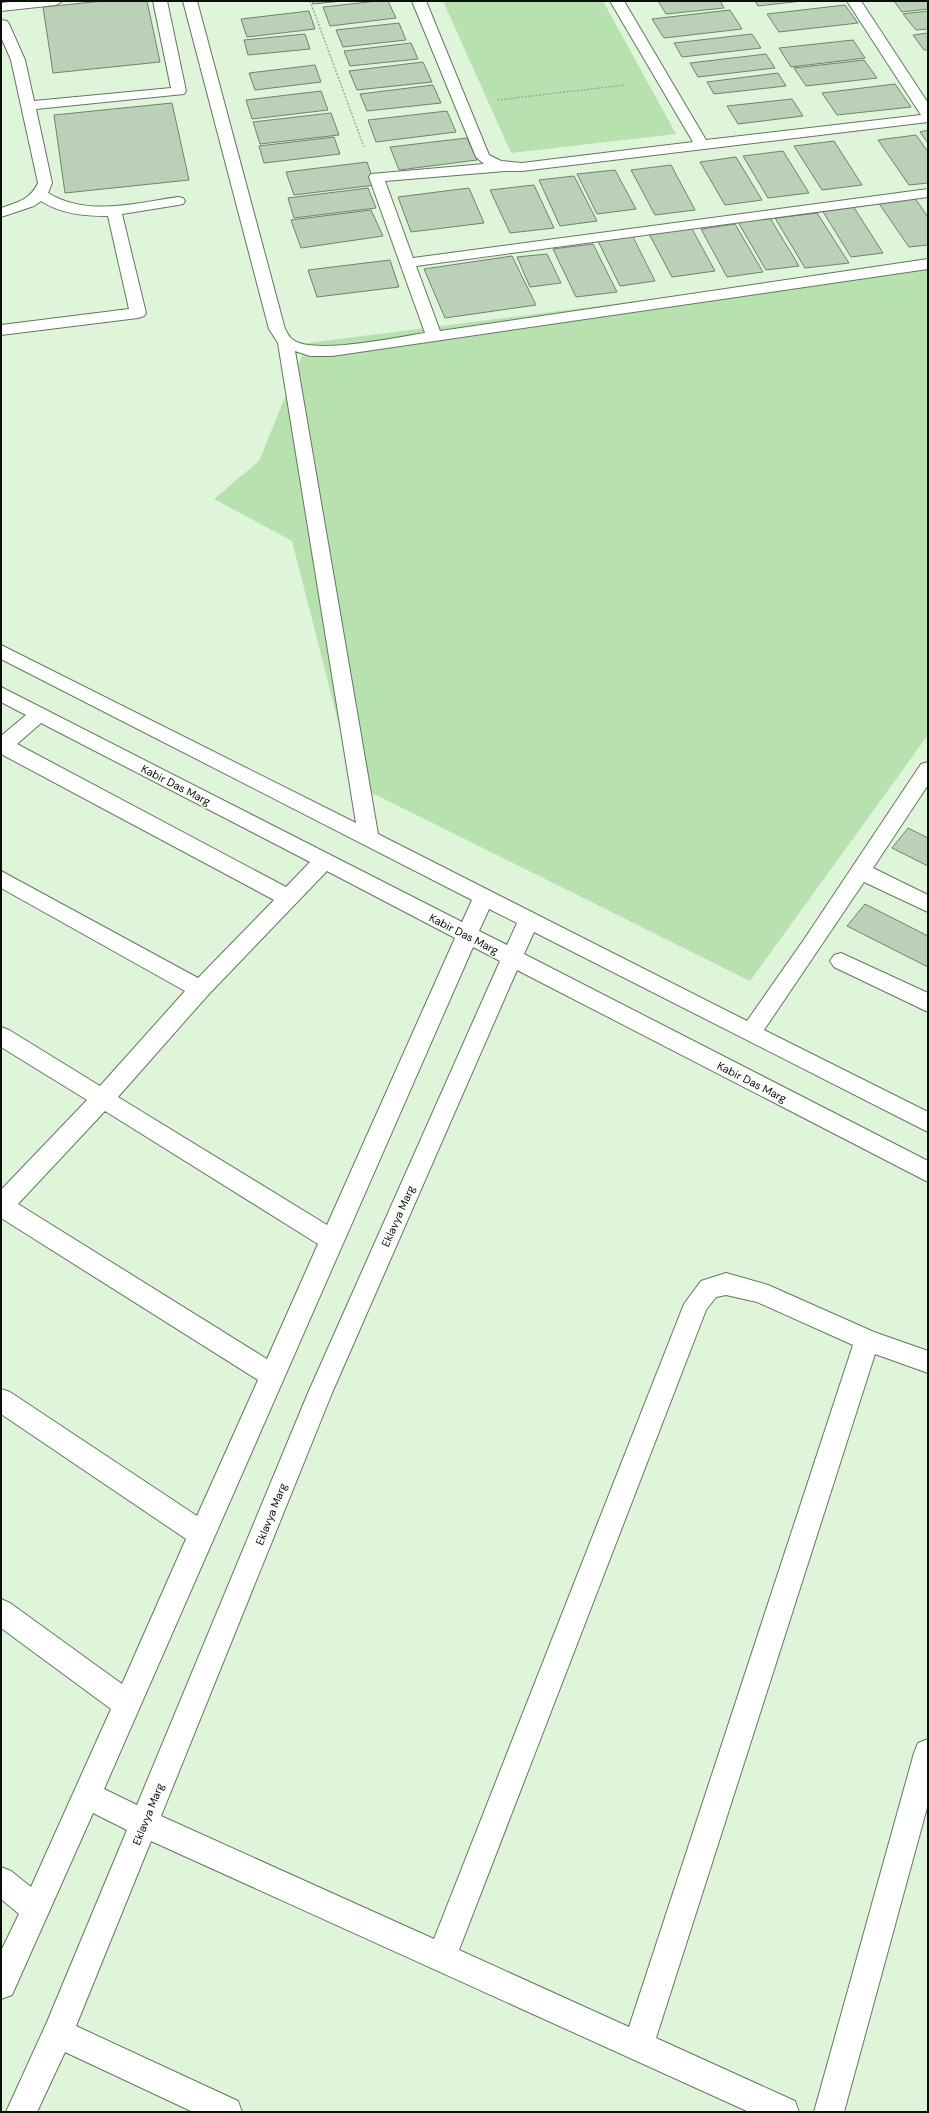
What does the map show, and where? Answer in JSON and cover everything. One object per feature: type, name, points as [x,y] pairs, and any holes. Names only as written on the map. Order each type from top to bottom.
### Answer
[{"type":"street","points":[[1,7],[56,1]]},
{"type":"street","points":[[28,106],[179,91],[160,1]]},
{"type":"street","points":[[190,1],[277,329],[286,343],[369,838]]},
{"type":"street","points":[[419,1],[483,157],[490,163],[504,167]]},
{"type":"street","points":[[617,1],[702,145]]},
{"type":"street","points":[[854,1],[928,114]]},
{"type":"street","points":[[1,213],[30,203],[40,195],[45,183],[28,106],[12,62],[2,24]]},
{"type":"street","points":[[434,336],[376,177],[504,167],[522,167],[928,118]]},
{"type":"street","points":[[407,263],[928,193]]},
{"type":"street","points":[[40,195],[50,202],[66,208],[88,212],[178,201]]},
{"type":"street","points":[[1,330],[138,314],[114,210]]},
{"type":"street","points":[[286,343],[310,351],[332,351],[928,264]]},
{"type":"street","points":[[1,651],[928,1123]]},
{"type":"street","name":"Kabir Das Marg","points":[[1,694],[928,1172]]},
{"type":"street","points":[[39,714],[2,746],[288,898]]},
{"type":"street","points":[[750,1032],[928,769]]},
{"type":"street","points":[[272,1376],[1,1206],[102,1099],[200,989],[324,861]]},
{"type":"street","points":[[860,871],[928,904]]},
{"type":"street","points":[[1,879],[200,989]]},
{"type":"street","points":[[1,1984],[36,1909],[484,897]]},
{"type":"street","name":"Eklavya Marg","points":[[22,2112],[58,2033],[320,1393],[529,920]]},
{"type":"street","points":[[841,961],[928,1003]]},
{"type":"street","points":[[1,1036],[332,1240]]},
{"type":"street","points":[[442,1957],[696,1304],[708,1288],[726,1284],[760,1292],[866,1340],[928,1362]]},
{"type":"street","points":[[638,2046],[866,1340]]},
{"type":"street","points":[[1,1400],[202,1535]]},
{"type":"street","points":[[1,1612],[127,1704]]},
{"type":"street","points":[[829,2112],[928,1752]]},
{"type":"street","points":[[86,1795],[144,1823],[638,2046],[777,2111]]},
{"type":"street","points":[[1,1881],[36,1909]]},
{"type":"street","points":[[58,2033],[227,2112]]},
{"type":"path","points":[[310,1],[376,177]]},
{"type":"path","points":[[496,100],[664,81]]},
{"type":"green space","points":[[443,1],[603,1],[676,134],[511,153]]},
{"type":"green space","points":[[928,264],[928,735],[750,981],[354,784],[292,541],[214,499],[259,461],[307,343]]},
{"type":"building","points":[[104,1],[147,1],[160,62],[53,73],[43,7]]},
{"type":"building","points":[[312,1],[343,1],[313,4]]},
{"type":"building","points":[[388,1],[396,18],[330,26],[323,7]]},
{"type":"building","points":[[658,1],[720,1],[724,8],[666,14]]},
{"type":"building","points":[[755,1],[802,1],[758,6]]},
{"type":"building","points":[[894,1],[928,1],[928,9],[902,12]]},
{"type":"building","points":[[845,5],[858,23],[779,32],[767,14]]},
{"type":"building","points":[[730,10],[742,29],[664,38],[652,19]]},
{"type":"building","points":[[309,11],[315,29],[247,37],[241,19]]},
{"type":"building","points":[[928,11],[928,29],[916,30],[903,14]]},
{"type":"building","points":[[399,23],[406,40],[343,47],[336,30]]},
{"type":"building","points":[[928,33],[928,50],[924,50],[913,35]]},
{"type":"building","points":[[305,34],[310,49],[248,55],[244,40]]},
{"type":"building","points":[[752,34],[761,48],[682,57],[674,43]]},
{"type":"building","points":[[853,40],[865,58],[791,67],[779,48]]},
{"type":"building","points":[[411,43],[418,59],[350,66],[344,51]]},
{"type":"building","points":[[766,54],[775,68],[698,77],[690,63]]},
{"type":"building","points":[[864,60],[877,78],[806,86],[794,68]]},
{"type":"building","points":[[423,62],[432,82],[357,90],[349,71]]},
{"type":"building","points":[[315,65],[321,82],[255,90],[249,73]]},
{"type":"building","points":[[778,73],[786,86],[714,94],[707,82]]},
{"type":"building","points":[[895,84],[911,107],[837,115],[822,93]]},
{"type":"building","points":[[433,85],[441,103],[367,111],[360,94]]},
{"type":"building","points":[[321,91],[328,110],[252,119],[246,100]]},
{"type":"building","points":[[792,99],[803,116],[738,124],[727,106]]},
{"type":"building","points":[[172,103],[189,180],[65,193],[54,115]]},
{"type":"building","points":[[447,111],[456,132],[376,142],[368,120]]},
{"type":"building","points":[[331,113],[339,135],[260,144],[253,122]]},
{"type":"building","points":[[928,130],[928,143],[920,132]]},
{"type":"building","points":[[916,135],[928,152],[928,183],[909,185],[878,140]]},
{"type":"building","points":[[334,137],[340,154],[264,163],[259,146]]},
{"type":"building","points":[[467,138],[477,160],[399,170],[390,147]]},
{"type":"building","points":[[834,141],[862,185],[822,190],[794,146]]},
{"type":"building","points":[[783,151],[809,193],[768,198],[743,156]]},
{"type":"building","points":[[736,157],[762,200],[725,205],[700,162]]},
{"type":"building","points":[[367,162],[375,185],[294,195],[286,172]]},
{"type":"building","points":[[671,165],[695,210],[655,215],[631,170]]},
{"type":"building","points":[[615,170],[636,209],[597,214],[577,174]]},
{"type":"building","points":[[574,176],[597,221],[560,226],[539,180]]},
{"type":"building","points":[[534,185],[554,228],[510,233],[490,190]]},
{"type":"building","points":[[368,188],[376,208],[294,218],[288,198]]},
{"type":"building","points":[[469,188],[484,223],[411,232],[398,197]]},
{"type":"building","points":[[914,197],[928,217],[928,245],[909,247],[878,202]]},
{"type":"building","points":[[853,206],[883,253],[851,257],[822,210]]},
{"type":"building","points":[[371,210],[383,236],[301,248],[291,220]]},
{"type":"building","points":[[817,213],[849,263],[805,268],[775,218]]},
{"type":"building","points":[[770,218],[799,266],[766,270],[738,222]]},
{"type":"building","points":[[735,224],[763,272],[727,277],[701,229]]},
{"type":"building","points":[[691,227],[715,271],[672,277],[648,232]]},
{"type":"building","points":[[632,235],[655,281],[620,286],[597,239]]},
{"type":"building","points":[[593,244],[617,292],[576,297],[553,249]]},
{"type":"building","points":[[547,254],[561,283],[530,287],[517,257]]},
{"type":"building","points":[[512,256],[536,305],[445,318],[424,269]]},
{"type":"building","points":[[390,260],[399,287],[317,297],[308,270]]},
{"type":"building","points":[[908,828],[928,838],[928,866],[892,848]]},
{"type":"building","points":[[865,904],[928,936],[928,967],[847,926]]}]
